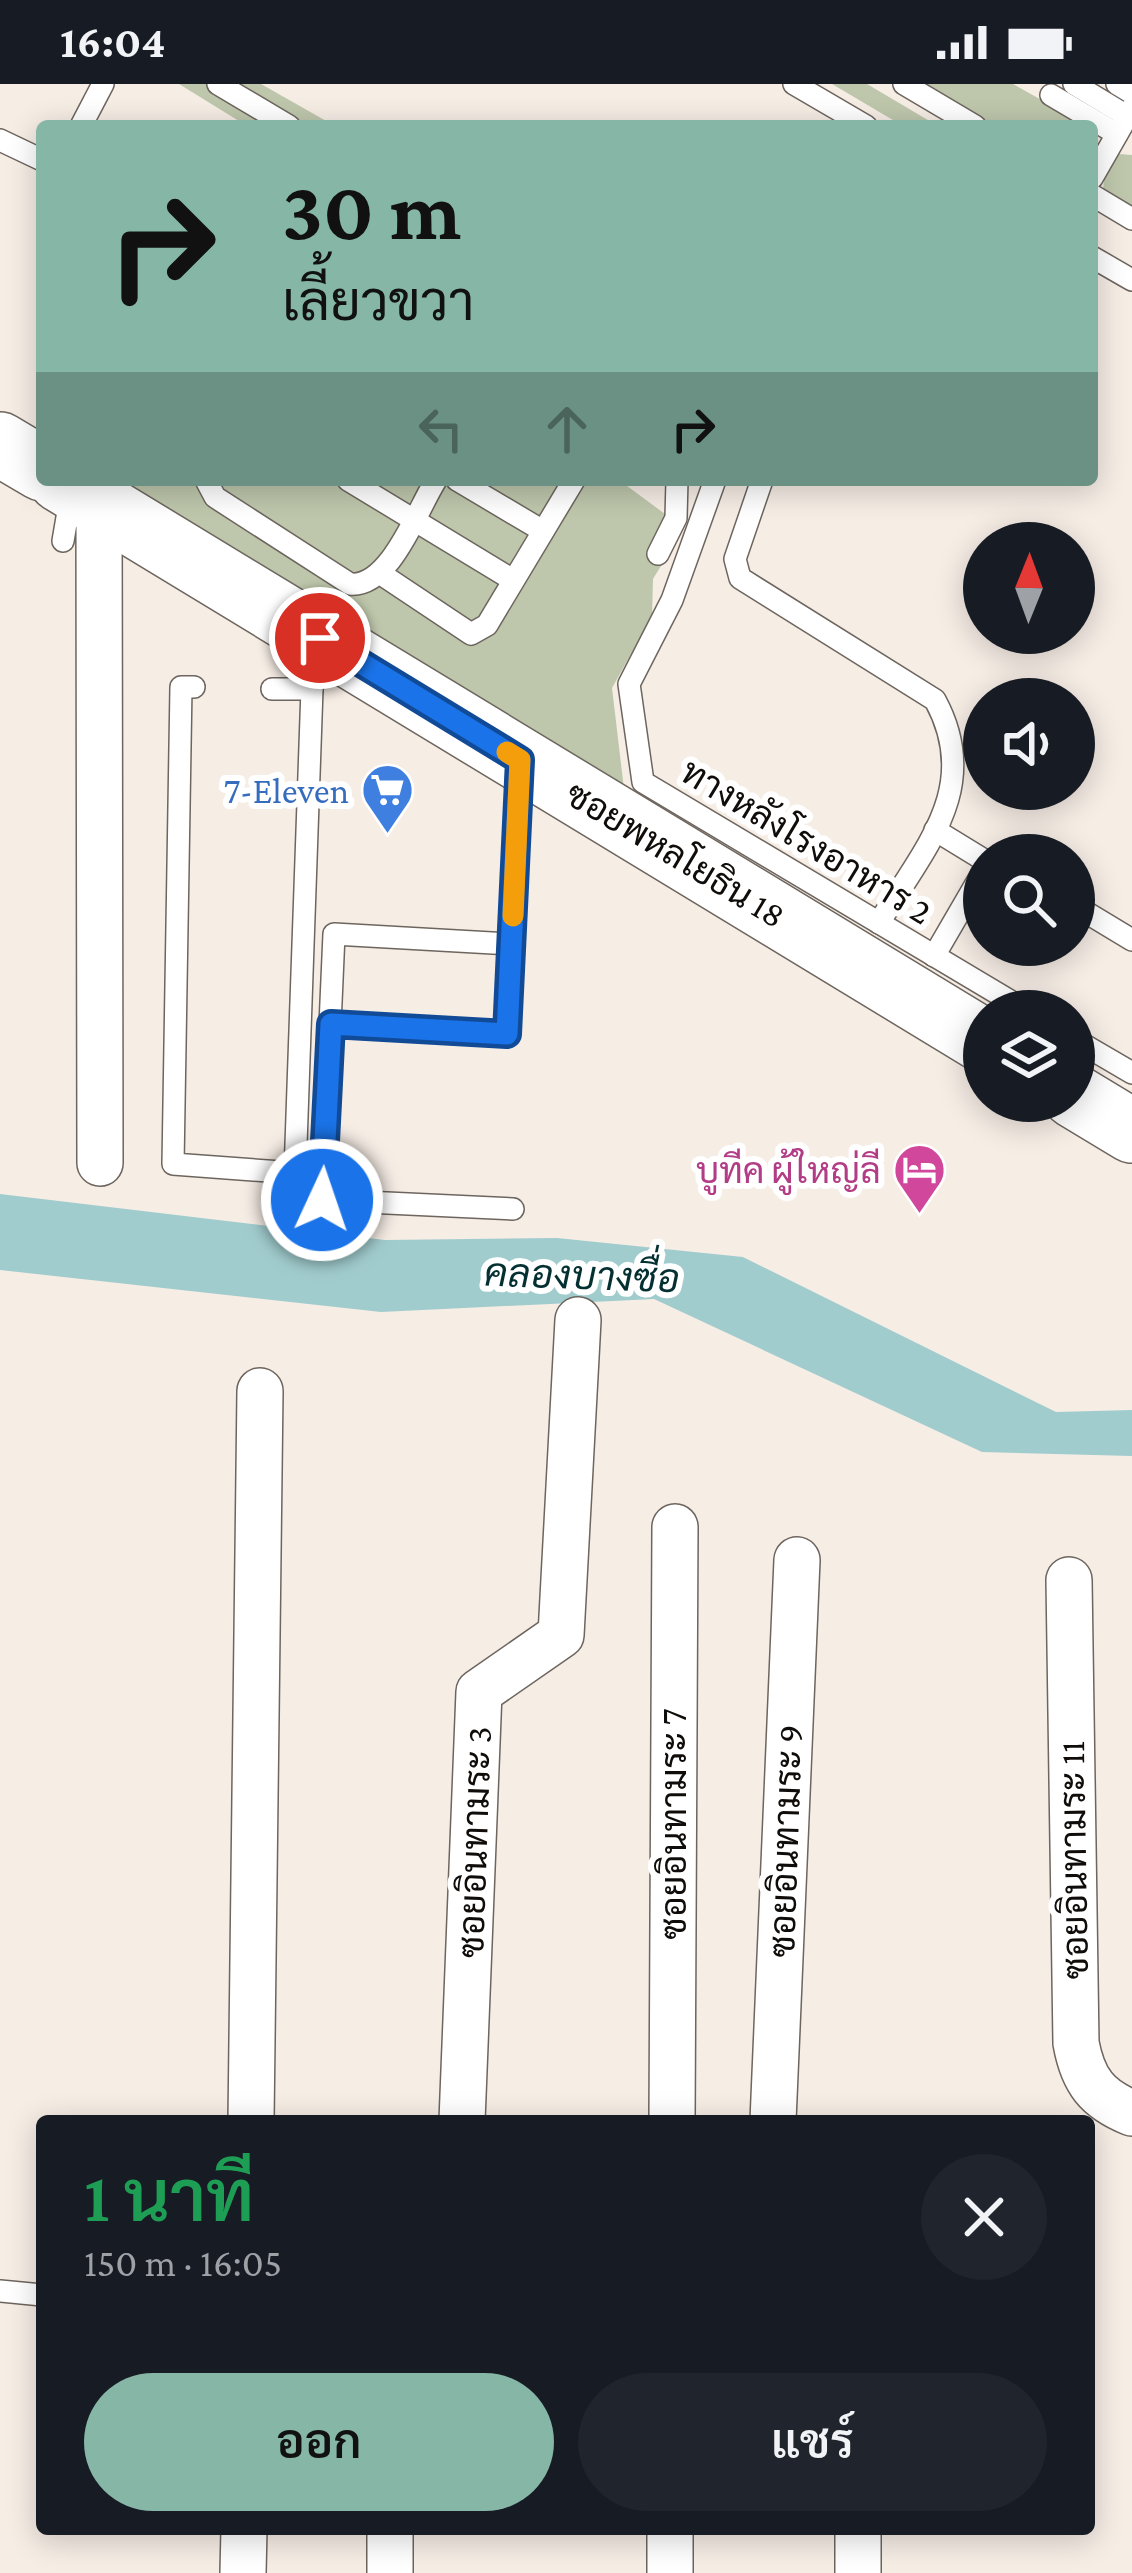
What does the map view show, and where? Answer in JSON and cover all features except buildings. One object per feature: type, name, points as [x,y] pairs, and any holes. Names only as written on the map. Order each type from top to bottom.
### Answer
[{"type":"street","name":"ซอยพหลโยธิน 18","points":[[0,444],[36,472]]},
{"type":"street","name":"ซอยพหลโยธิน 18","points":[[67,496],[315,676],[520,760],[960,1033]]},
{"type":"street","points":[[67,496],[100,1162]]},
{"type":"street","points":[[1095,1109],[1132,1131]]},
{"type":"street","name":"ซอยอินทามระ 3","points":[[463,2115],[479,1692],[561,1635],[578,1320]]},
{"type":"street","points":[[250,2115],[260,1391]]},
{"type":"street","name":"ซอยอินทามระ 7","points":[[672,2115],[675,1527]]},
{"type":"street","name":"ซอยอินทามระ 9","points":[[773,2115],[797,1560]]},
{"type":"street","name":"ซอยอินทามระ 11","points":[[1069,1580],[1076,2043],[1082,2072],[1104,2102],[1132,2113]]},
{"type":"street","points":[[243,2573],[244,2535]]},
{"type":"street","points":[[390,2535],[390,2573]]},
{"type":"street","points":[[670,2535],[670,2573]]},
{"type":"street","points":[[858,2535],[858,2573]]},
{"type":"lane","points":[[84,120],[103,84]]},
{"type":"lane","points":[[218,84],[279,120]]},
{"type":"lane","points":[[794,84],[839,119]]},
{"type":"lane","points":[[904,84],[965,120]]},
{"type":"lane","points":[[1074,84],[1125,119]]},
{"type":"lane","points":[[1117,84],[1132,93]]},
{"type":"lane","points":[[1051,95],[1125,119]]},
{"type":"lane","points":[[1098,167],[1125,119]]},
{"type":"lane","points":[[0,140],[36,157]]},
{"type":"lane","points":[[1098,199],[1132,219]]},
{"type":"lane","points":[[1098,260],[1132,280]]},
{"type":"lane","points":[[209,486],[215,497],[350,584],[363,585],[381,574],[432,486]]},
{"type":"lane","points":[[358,486],[513,580]]},
{"type":"lane","points":[[467,486],[543,532]]},
{"type":"lane","points":[[381,574],[471,634],[487,625],[570,486]]},
{"type":"lane","points":[[658,554],[676,518],[677,486]]},
{"type":"lane","name":"ทางหลังโรงอาหาร 2","points":[[714,486],[672,600],[629,684],[643,782],[991,990]]},
{"type":"lane","points":[[760,486],[735,559],[740,578],[934,700],[952,731],[956,767],[952,796],[879,923]]},
{"type":"lane","points":[[194,687],[181,687],[173,1165],[295,1173],[315,676],[272,688]]},
{"type":"lane","points":[[331,1024],[507,1034],[520,760]]},
{"type":"lane","points":[[935,830],[963,847]]},
{"type":"lane","points":[[934,956],[963,906]]},
{"type":"lane","points":[[1095,918],[1132,940]]},
{"type":"lane","points":[[511,944],[334,934],[322,1200],[513,1209]]},
{"type":"lane","points":[[1095,1051],[1132,1073]]},
{"type":"lane","points":[[0,2291],[36,2294]]},
{"type":"green space","points":[[179,84],[261,84],[324,120],[237,120]]},
{"type":"green space","points":[[832,84],[867,84],[928,120],[893,120]]},
{"type":"green space","points":[[925,84],[1013,84],[1077,120],[985,120]]},
{"type":"green space","points":[[1119,154],[1132,155],[1132,207],[1103,190],[1105,171]]},
{"type":"green space","points":[[109,486],[627,486],[684,528],[653,579],[652,616],[612,688],[624,789]]},
{"type":"water","name":"คลองบางซื่อ","points":[[0,1194],[385,1240],[557,1238],[743,1257],[1056,1412],[1132,1410],[1132,1456],[982,1452],[654,1299],[381,1312],[0,1270]]},
{"type":"slow traffic","points":[[507,752],[520,760],[513,916]]},
{"type":"place","name":"7-Eleven","points":[[388,836]]},
{"type":"place","name":"บูทีค ผู้ใหญ่ลี","points":[[920,1216]]},
{"type":"route","points":[[320,638],[520,760],[507,1034],[331,1024],[322,1200]]}]
